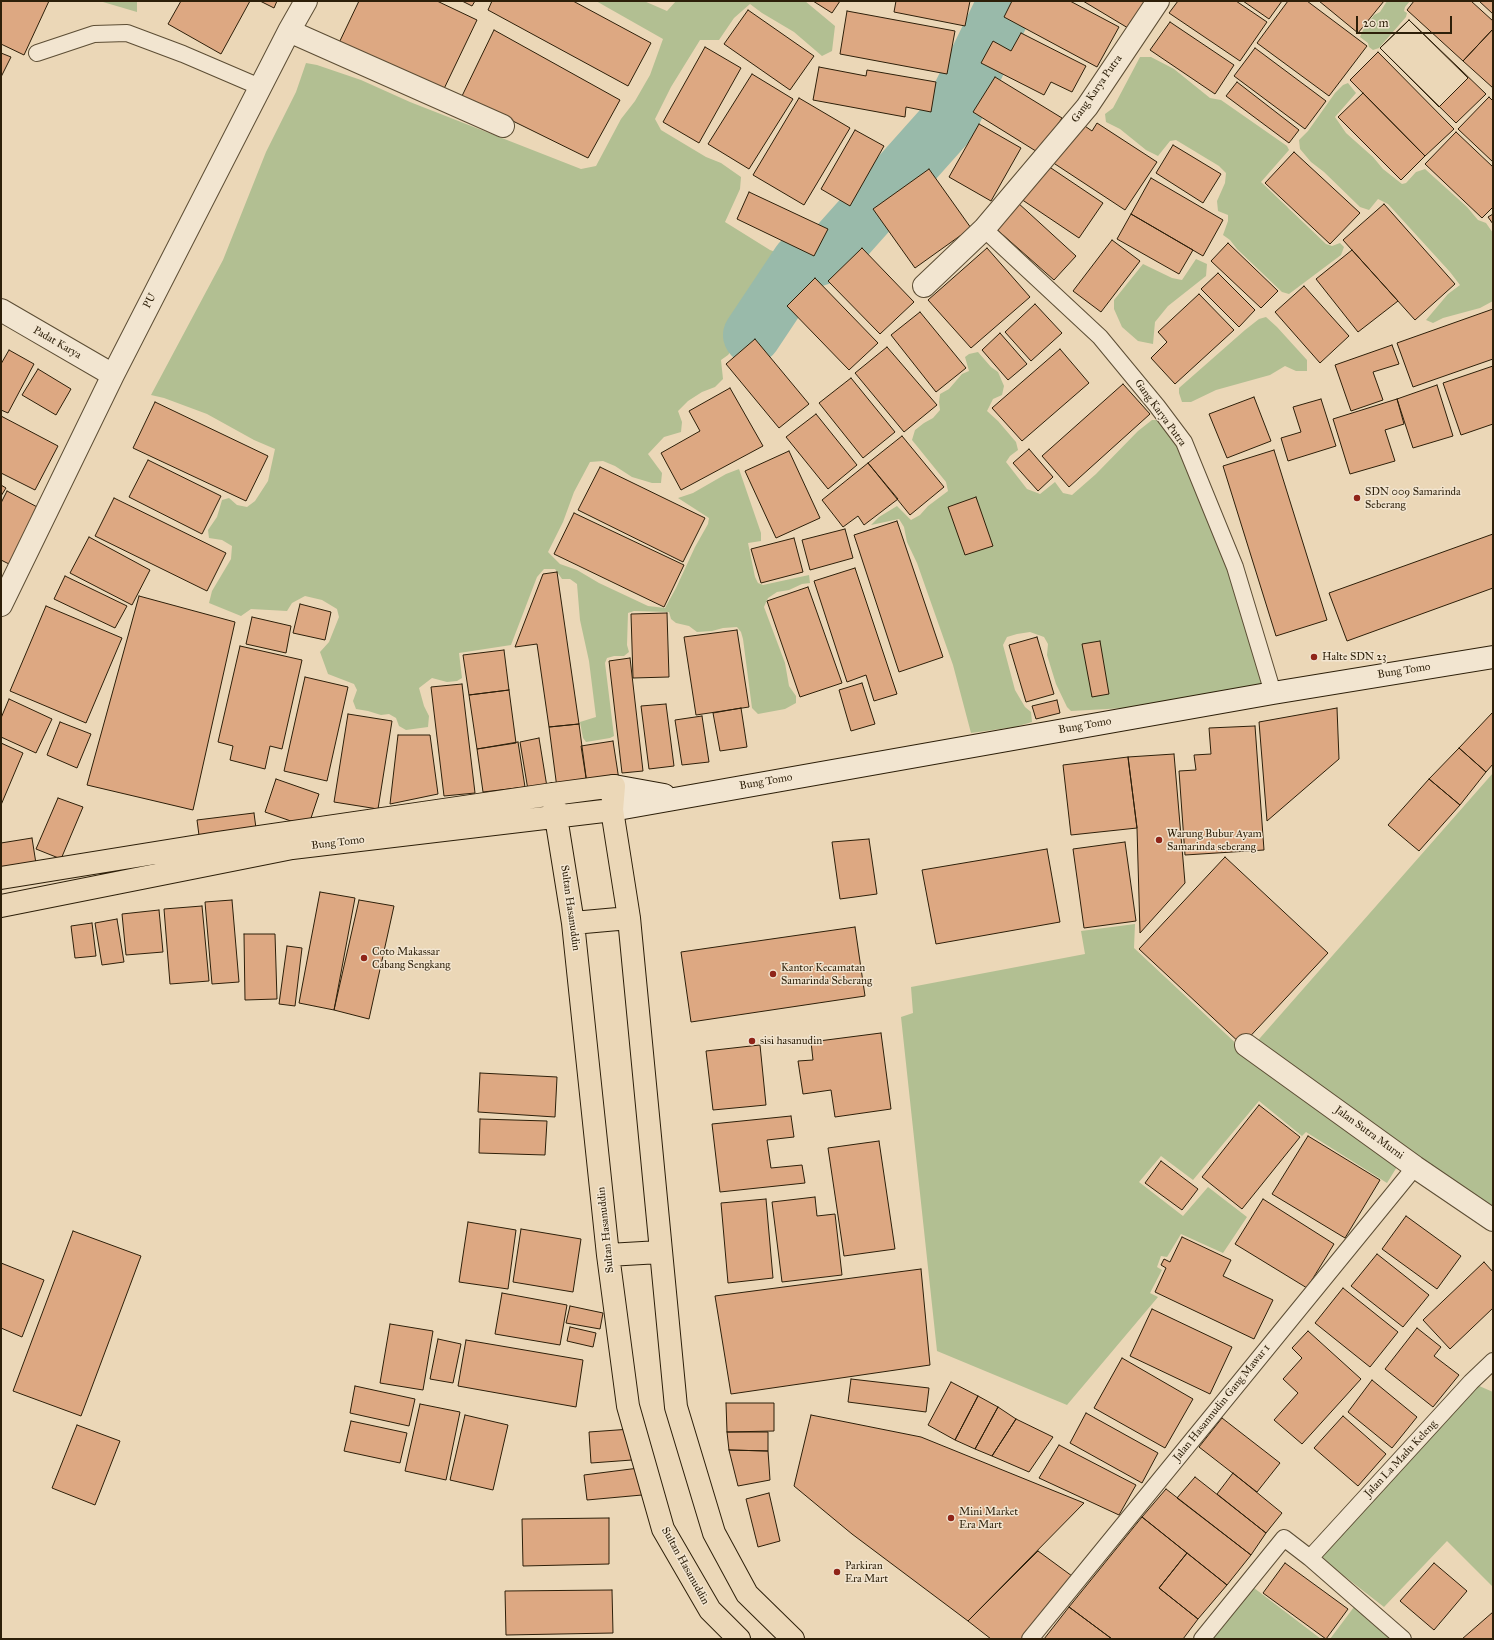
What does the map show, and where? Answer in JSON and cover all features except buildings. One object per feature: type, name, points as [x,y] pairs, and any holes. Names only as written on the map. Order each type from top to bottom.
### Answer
[{"type":"main road","name":"Bung Tomo","points":[[1,878],[224,842],[614,786]]},
{"type":"main road","points":[[614,786],[612,810],[629,918],[676,1407],[714,1533],[747,1594],[793,1639]]},
{"type":"main road","name":"Sultan Hasanuddin","points":[[554,794],[556,817],[573,923],[608,1255],[628,1406],[663,1529],[710,1610],[739,1639]]},
{"type":"main road","name":"Bung Tomo","points":[[1,906],[292,848],[612,810]]},
{"type":"main road","points":[[573,923],[629,918]]},
{"type":"main road","points":[[608,1255],[660,1252]]},
{"type":"street","name":"PU","points":[[1,605],[6,580],[113,375],[288,31],[306,1]]},
{"type":"street","name":"Gang Karya Putra","points":[[924,286],[984,229],[1087,107],[1158,1]]},
{"type":"street","points":[[288,31],[503,126]]},
{"type":"street","name":"Padat Karya","points":[[1,310],[113,375]]},
{"type":"street","name":"Bung Tomo","points":[[612,810],[677,797],[1274,693],[1493,657]]},
{"type":"street","name":"Bung Tomo","points":[[614,786],[677,797]]},
{"type":"street","name":"Jalan Sutra Murni","points":[[1246,1045],[1415,1167],[1493,1220]]},
{"type":"lane","points":[[37,53],[94,34],[127,33],[183,54],[260,87]]},
{"type":"lane","name":"Gang Karya Putra","points":[[984,229],[1100,337],[1158,406],[1184,442],[1235,567],[1274,693]]},
{"type":"lane","name":"Jalan Hasannudin Gang Mawar 1","points":[[1030,1639],[1415,1167]]},
{"type":"lane","name":"Jalan La Madu Keleng","points":[[1310,1558],[1471,1382],[1493,1361]]},
{"type":"lane","points":[[1202,1639],[1284,1538],[1310,1558],[1404,1639]]},
{"type":"green space","points":[[137,1],[137,12],[103,2]]},
{"type":"green space","points":[[596,1],[644,1],[667,11],[676,1],[805,1],[835,26],[832,51],[822,56],[794,32],[750,4],[734,18],[719,40],[700,40],[671,87],[655,119],[661,130],[706,157],[721,163],[741,177],[740,189],[725,222],[770,250],[786,256],[789,267],[780,276],[775,300],[759,317],[745,328],[740,340],[728,355],[721,360],[723,379],[715,387],[702,392],[688,401],[678,411],[682,422],[681,432],[664,437],[648,454],[662,473],[661,483],[652,483],[632,477],[615,466],[603,461],[590,462],[574,492],[563,522],[548,552],[560,564],[577,570],[599,583],[648,606],[665,608],[708,524],[709,518],[678,498],[693,493],[726,474],[739,469],[761,533],[761,541],[748,543],[755,577],[758,583],[763,585],[809,575],[810,583],[802,584],[789,590],[777,592],[768,598],[764,607],[785,663],[789,686],[796,696],[796,703],[785,709],[758,714],[752,708],[743,639],[741,632],[737,627],[697,632],[689,626],[676,623],[671,619],[669,612],[634,611],[628,613],[627,645],[629,652],[624,656],[607,658],[605,663],[614,736],[586,742],[583,738],[580,722],[596,717],[589,661],[580,620],[577,584],[570,579],[562,579],[555,569],[544,569],[537,577],[511,645],[459,653],[462,678],[457,681],[447,682],[432,678],[419,688],[424,706],[429,716],[428,727],[406,730],[399,726],[396,718],[389,714],[381,715],[356,709],[353,701],[357,690],[354,684],[328,674],[320,652],[329,642],[339,617],[337,609],[322,600],[305,596],[292,603],[287,611],[251,609],[241,616],[209,603],[212,591],[231,559],[232,546],[222,540],[209,538],[208,530],[217,517],[222,500],[229,498],[237,505],[247,507],[255,501],[268,481],[275,449],[254,440],[207,414],[164,398],[151,395],[223,260],[266,152],[296,92],[306,63],[317,65],[361,80],[410,102],[581,169],[596,166],[621,119],[635,101],[650,75],[663,39]]},
{"type":"green space","points":[[1387,1],[1410,1],[1405,7],[1404,11],[1407,13],[1406,17],[1379,48],[1373,50],[1369,47],[1368,43],[1360,37],[1363,30],[1374,15],[1380,12]]},
{"type":"green space","points":[[1140,57],[1151,57],[1174,69],[1210,98],[1221,100],[1287,146],[1289,150],[1261,182],[1326,244],[1332,246],[1340,243],[1344,247],[1341,255],[1289,294],[1282,292],[1237,249],[1230,240],[1223,235],[1228,221],[1228,215],[1218,211],[1217,201],[1225,183],[1226,173],[1219,166],[1176,140],[1170,141],[1158,156],[1146,150],[1120,129],[1106,122],[1105,114],[1113,108]]},
{"type":"green space","points":[[1348,83],[1356,93],[1335,117],[1346,133],[1373,157],[1383,169],[1402,184],[1406,183],[1416,172],[1425,169],[1467,207],[1478,220],[1486,223],[1493,233],[1493,301],[1480,308],[1443,318],[1433,323],[1426,320],[1448,294],[1460,285],[1388,204],[1378,199],[1369,210],[1360,207],[1324,172],[1311,162],[1300,149],[1299,140],[1308,131],[1335,93],[1343,85]]},
{"type":"green space","points":[[1196,259],[1207,264],[1206,276],[1168,306],[1155,322],[1153,344],[1138,341],[1122,327],[1114,309],[1114,300],[1143,264],[1172,278],[1182,280]]},
{"type":"green space","points":[[1266,317],[1307,360],[1307,371],[1296,371],[1285,366],[1270,375],[1216,390],[1191,402],[1182,402],[1179,388],[1245,330],[1259,319]]},
{"type":"green space","points":[[978,352],[991,367],[998,372],[1004,386],[1002,395],[993,399],[987,411],[998,421],[1016,442],[1018,450],[1010,456],[1006,462],[1027,489],[1040,494],[1055,482],[1063,493],[1072,495],[1096,474],[1138,431],[1152,420],[1159,420],[1180,446],[1231,566],[1263,682],[1257,688],[1125,708],[1071,711],[1067,707],[1056,684],[1047,655],[1048,644],[1044,637],[1030,632],[1017,634],[1007,637],[1003,645],[1015,690],[1025,707],[1031,712],[1032,722],[1015,727],[971,733],[953,665],[917,563],[907,542],[904,527],[899,519],[871,525],[879,517],[897,506],[911,520],[920,515],[928,506],[948,491],[946,482],[912,440],[915,430],[933,418],[940,410],[940,394],[949,389],[962,374],[969,371],[965,357],[969,354]]},
{"type":"green space","points":[[1493,773],[1493,1210],[1253,1046]]},
{"type":"green space","points":[[1135,924],[1134,948],[1243,1050],[1400,1162],[1387,1183],[1306,1132],[1302,1136],[1259,1101],[1193,1180],[1161,1156],[1139,1182],[1183,1216],[1208,1187],[1247,1217],[1223,1253],[1181,1234],[1167,1257],[1161,1256],[1157,1267],[1162,1270],[1150,1293],[1158,1297],[1067,1405],[937,1351],[901,1017],[913,1013],[911,987],[1085,954],[1081,931]]},
{"type":"green space","points":[[1477,1385],[1493,1392],[1493,1585],[1492,1586],[1447,1541],[1384,1607],[1321,1558]]},
{"type":"green space","points":[[1254,1588],[1321,1639],[1212,1639]]},
{"type":"green space","points":[[1357,1603],[1398,1639],[1330,1639]]},
{"type":"waterway","points":[[752,335],[800,263],[832,252],[948,122],[1007,1]]},
{"type":"place","name":"SDN 009 Samarinda Seberang","points":[[1357,498]]},
{"type":"place","name":"Halte SDN 23","points":[[1314,657]]},
{"type":"place","name":"Warung Bubur Ayam Samarinda seberang","points":[[1159,840]]},
{"type":"place","name":"Coto Makassar Cabang Sengkang","points":[[364,958]]},
{"type":"place","name":"Kantor Kecamatan Samarinda Seberang","points":[[773,974]]},
{"type":"place","name":"sisi hasanudin","points":[[752,1041]]},
{"type":"place","name":"Mini Market Era Mart","points":[[951,1518]]},
{"type":"place","name":"Parkiran Era Mart","points":[[837,1572]]}]
